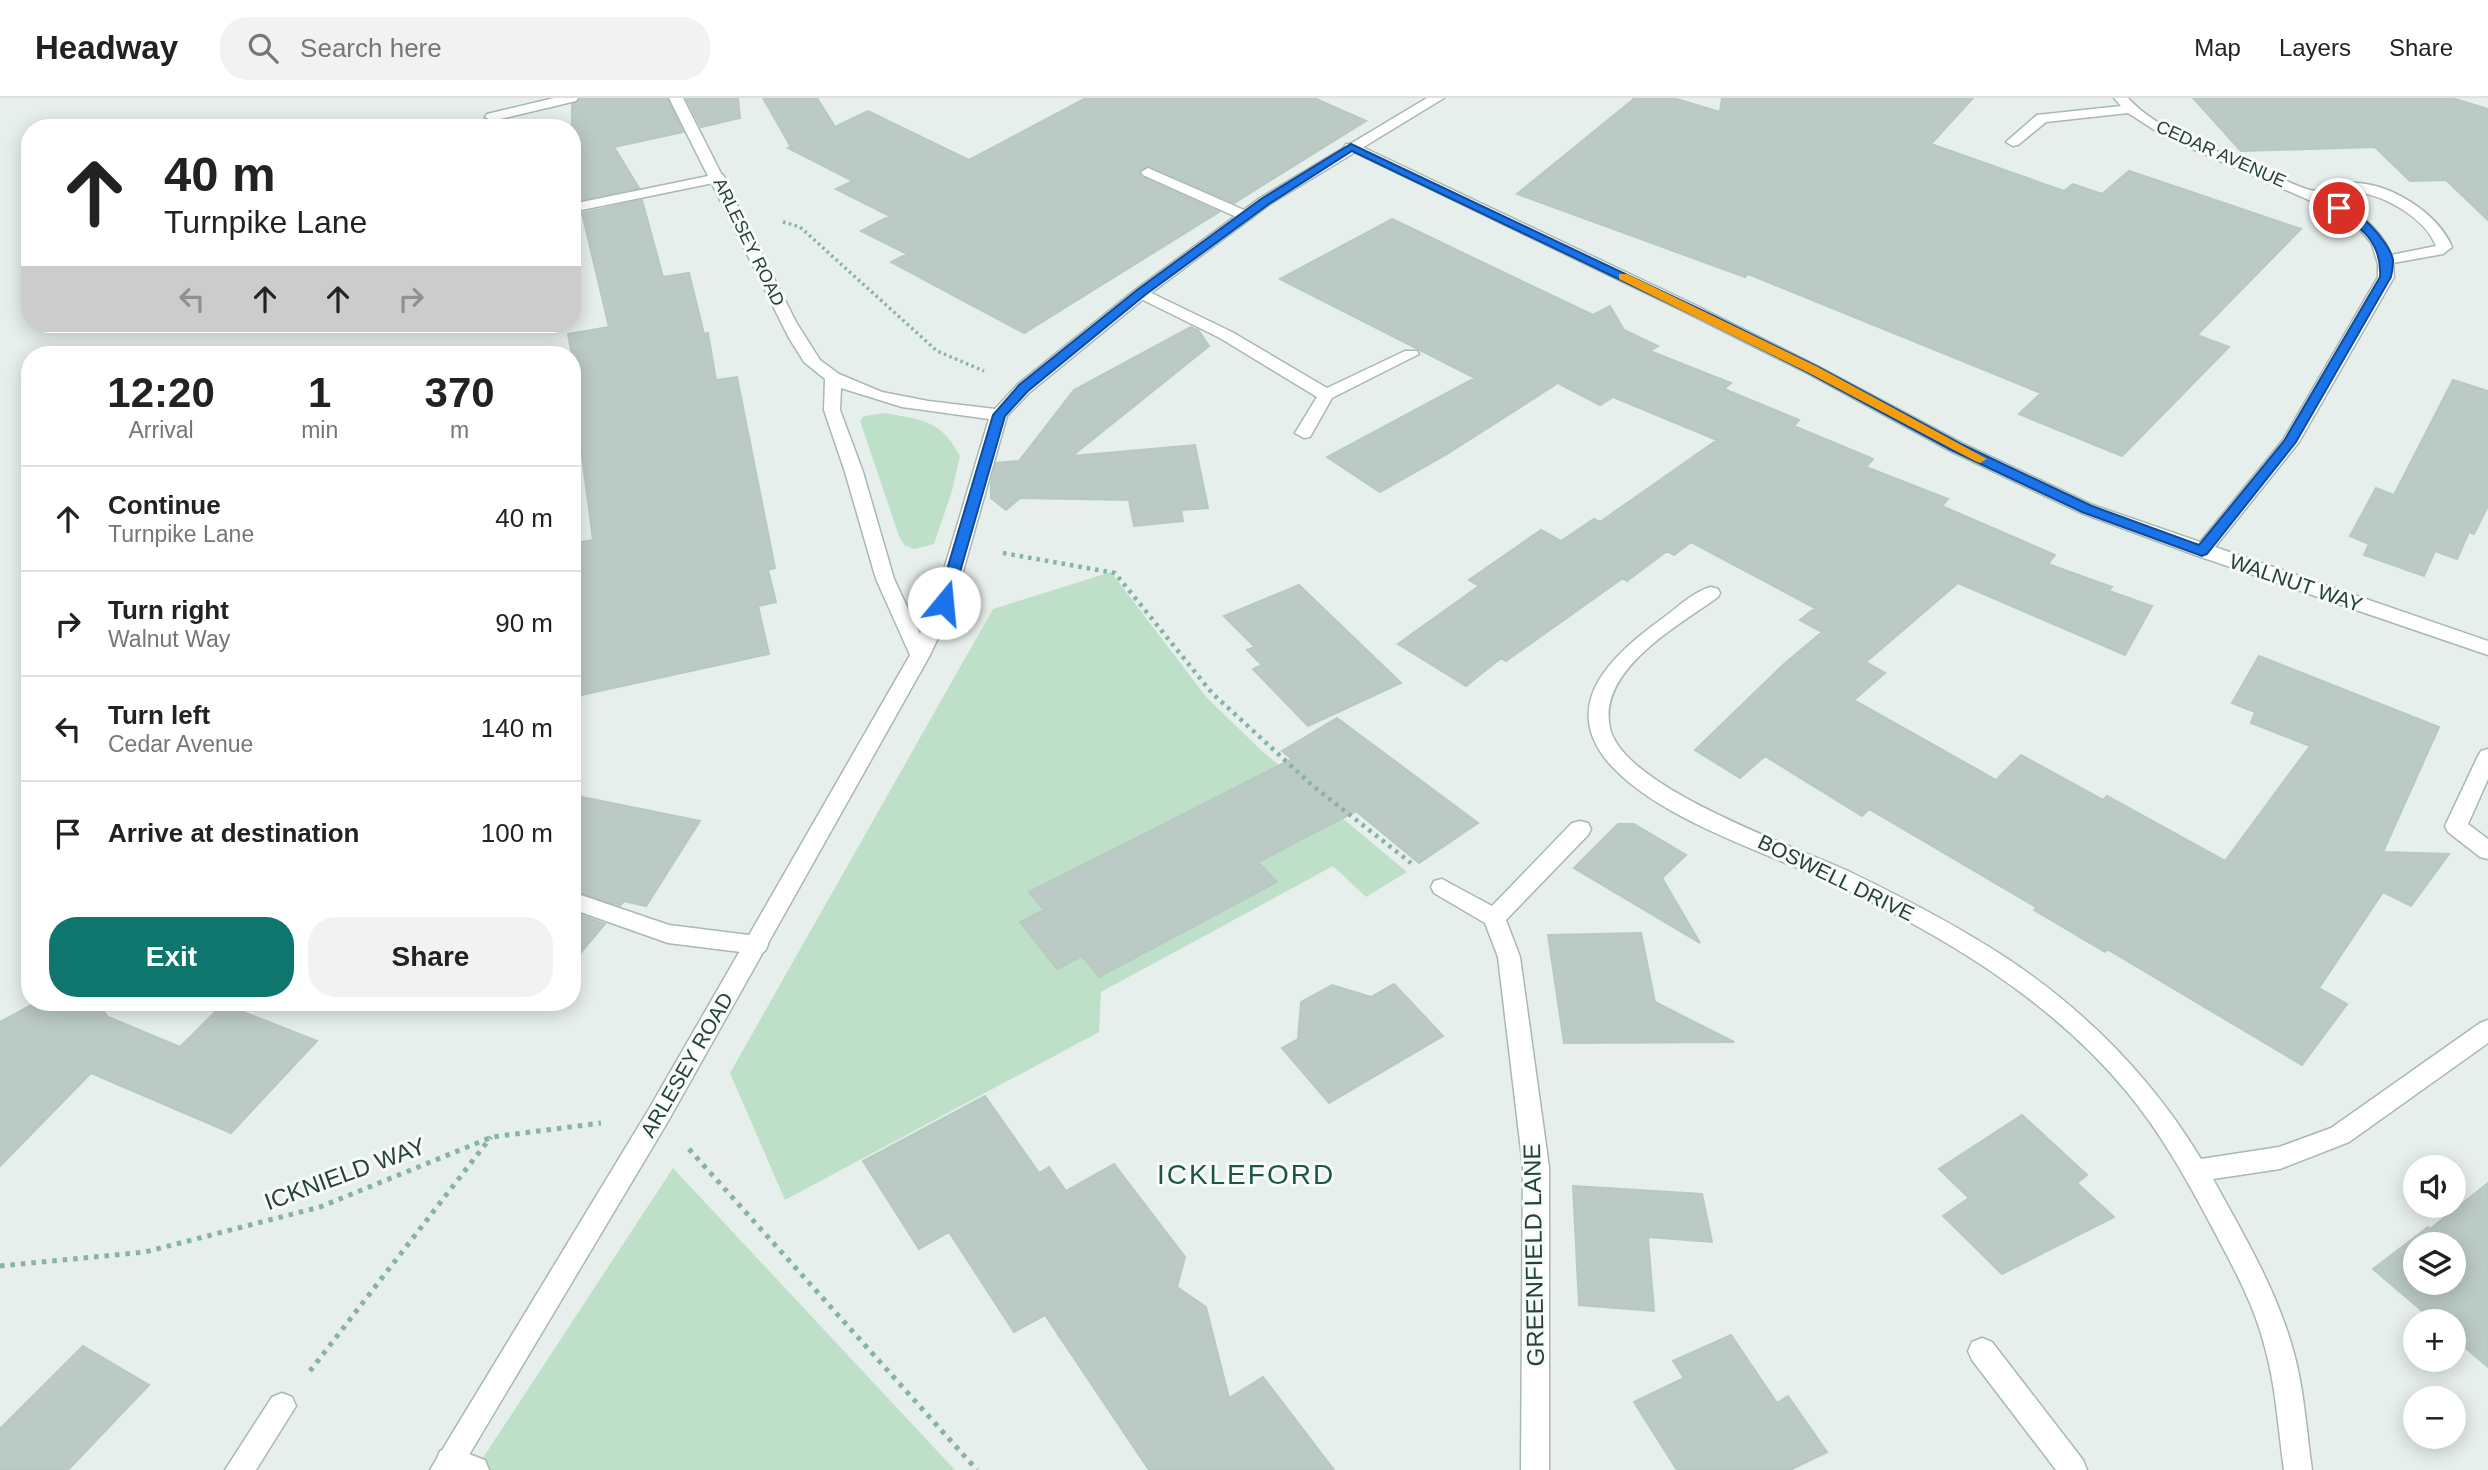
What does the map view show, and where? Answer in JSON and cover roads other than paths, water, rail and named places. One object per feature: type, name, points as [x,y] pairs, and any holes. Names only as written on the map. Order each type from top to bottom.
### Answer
[{"type":"street","points":[[492,117],[571,98]]},
{"type":"street","name":"ARLESEY ROAD","points":[[457,1467],[920,655],[944,603],[982,465],[999,415],[901,400],[853,387],[816,365],[805,352],[676,98]]},
{"type":"street","points":[[999,415],[1024,388],[1141,293],[1246,216],[1351,147],[1437,98]]},
{"type":"street","name":"CEDAR AVENUE","points":[[2013,142],[2042,118],[2126,104],[2180,139],[2313,195],[2358,220],[2380,243],[2387,260],[2438,251],[2444,247],[2443,241],[2424,221],[2376,191],[2343,188],[2313,195]]},
{"type":"street","name":"WALNUT WAY","points":[[1351,147],[1710,318],[1956,447],[2087,509],[2488,648]]},
{"type":"street","points":[[1148,172],[1246,216]]},
{"type":"street","points":[[581,206],[718,178]]},
{"type":"street","points":[[2202,551],[2290,442],[2386,277],[2387,260]]},
{"type":"street","points":[[1141,293],[1226,335],[1326,394]]},
{"type":"street","points":[[1304,433],[1326,394],[1411,354]]},
{"type":"street","points":[[833,377],[832,410],[854,472],[884,579],[920,655]]},
{"type":"street","name":"BOSWELL DRIVE","points":[[1711,593],[1613,670],[1601,692],[1596,710],[1600,732],[1611,750],[1625,768],[1688,809],[1841,877],[1996,960],[2046,998],[2126,1075],[2195,1171],[2245,1263],[2278,1345],[2298,1470]]},
{"type":"street","points":[[2488,755],[2456,826],[2488,851]]},
{"type":"street","points":[[1442,887],[1494,918],[1580,829]]},
{"type":"street","points":[[581,903],[668,934],[757,945]]},
{"type":"street","name":"GREENFIELD LANE","points":[[1494,918],[1509,957],[1536,1167],[1535,1470]]},
{"type":"street","points":[[2195,1171],[2280,1158],[2340,1135],[2488,1030]]},
{"type":"street","points":[[1982,1351],[2073,1470]]},
{"type":"street","points":[[239,1470],[282,1406]]},
{"type":"district","name":"ICKLEFORD","points":[[1246,1174]]}]
